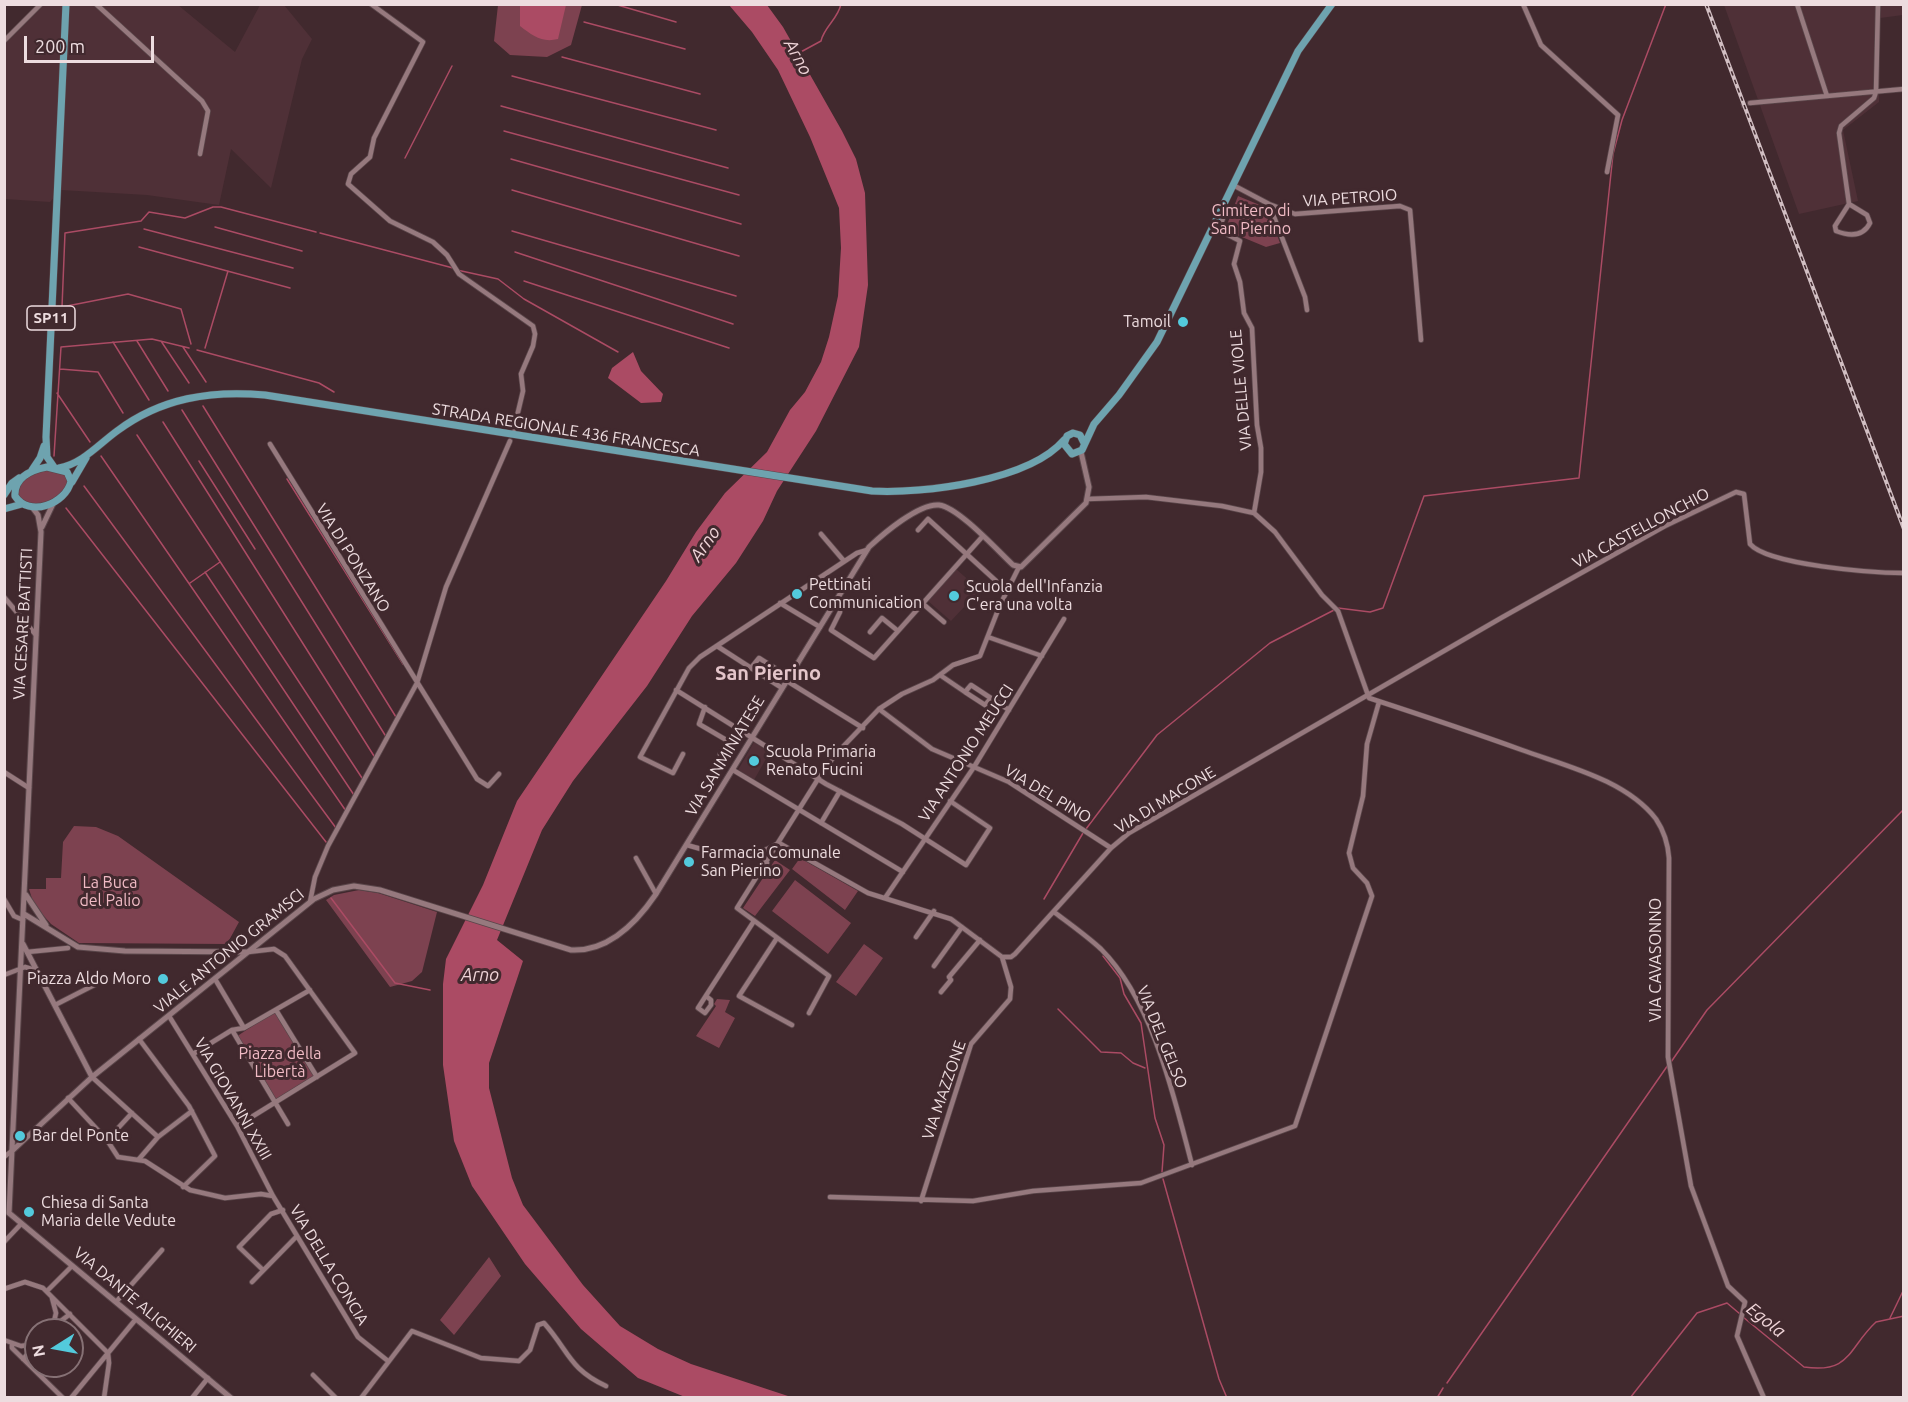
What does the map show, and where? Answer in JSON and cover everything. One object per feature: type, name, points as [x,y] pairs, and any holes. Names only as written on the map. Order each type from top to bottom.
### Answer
[{"type":"main road","name":"SP11","points":[[66,4],[46,437],[47,457],[56,467],[69,474],[71,485]]},
{"type":"main road","name":"STRADA REGIONALE 436 FRANCESCA","points":[[1049,454],[1081,452],[1094,424],[1119,395],[1157,342],[1298,51],[1332,4]]},
{"type":"main road","name":"STRADA REGIONALE 436 FRANCESCA","points":[[89,454],[131,420],[149,411],[187,398],[228,392],[265,395],[860,491],[931,491],[1012,470],[1049,454],[1069,435],[1094,424]]},
{"type":"main road","points":[[1076,433],[1082,437],[1084,443]]},
{"type":"main road","name":"SP11","points":[[22,504],[15,491],[17,483],[40,458],[46,437]]},
{"type":"main road","points":[[1064,440],[1064,446],[1070,453]]},
{"type":"main road","points":[[56,467],[75,463],[89,454]]},
{"type":"main road","name":"VIA CESARE BATTISTI","points":[[57,501],[67,492],[89,454]]},
{"type":"main road","name":"SP11","points":[[4,495],[12,483],[27,473],[56,467]]},
{"type":"main road","points":[[4,509],[22,504],[43,506],[57,501]]},
{"type":"street","points":[[4,40],[41,4]]},
{"type":"street","points":[[96,4],[202,101],[208,111],[200,154]]},
{"type":"street","points":[[371,4],[423,42],[374,138],[370,157],[351,174],[348,184],[390,221],[433,242],[447,255],[455,269],[533,326],[535,334],[533,346],[521,374],[523,391],[514,429]]},
{"type":"street","points":[[1523,4],[1541,45],[1622,115],[1607,172]]},
{"type":"street","points":[[1797,4],[1827,96]]},
{"type":"street","points":[[1849,204],[1867,215],[1870,223],[1866,230],[1857,234],[1836,231],[1835,225],[1849,204],[1839,133],[1841,126],[1874,98],[1876,92],[1878,4]]},
{"type":"street","points":[[1750,103],[1904,89]]},
{"type":"street","name":"VIA PETROIO","points":[[1233,185],[1269,204],[1295,214],[1400,206],[1410,210],[1421,340]]},
{"type":"street","points":[[1269,204],[1305,297],[1307,310]]},
{"type":"street","name":"VIA DELLE VIOLE","points":[[1220,213],[1224,215],[1219,230],[1240,241],[1234,264],[1240,282],[1244,313],[1252,328],[1257,425],[1261,448],[1261,472],[1254,513]]},
{"type":"street","points":[[310,902],[315,877],[328,846],[417,683],[446,587],[510,441]]},
{"type":"street","name":"VIA DI PONZANO","points":[[270,444],[477,779],[488,786],[499,774]]},
{"type":"street","points":[[809,1013],[830,976],[737,908],[767,863],[798,809],[835,755],[879,709],[940,675],[953,665],[980,656],[1006,590],[1019,567],[1083,506],[1087,499],[1089,486],[1081,452]]},
{"type":"street","points":[[1070,453],[1084,470]]},
{"type":"street","name":"VIA CASTELLONCHIO","points":[[1368,695],[1665,526],[1736,492],[1744,494],[1750,544],[1763,555],[1849,569],[1904,573]]},
{"type":"street","points":[[1087,499],[1146,497],[1222,506],[1254,513],[1275,532],[1322,595],[1336,609],[1368,695]]},
{"type":"street","name":"VIA CESARE BATTISTI","points":[[41,532],[48,509],[57,501]]},
{"type":"street","name":"VIA SANMINIATESE","points":[[549,945],[576,950],[599,946],[630,925],[656,894],[867,550],[888,531],[929,505],[949,508],[982,537]]},
{"type":"street","name":"VIA CESARE BATTISTI","points":[[7,1210],[12,1150],[41,532],[38,514],[31,506]]},
{"type":"street","points":[[918,530],[928,519],[1006,590]]},
{"type":"street","points":[[821,534],[844,561]]},
{"type":"street","points":[[874,658],[982,537],[1019,567]]},
{"type":"street","points":[[683,754],[673,773],[640,757],[689,668],[780,603],[844,561],[867,550]]},
{"type":"street","points":[[4,597],[36,635]]},
{"type":"street","points":[[780,603],[820,627]]},
{"type":"street","points":[[922,603],[944,622]]},
{"type":"street","points":[[840,612],[831,630],[879,662]]},
{"type":"street","points":[[870,632],[882,618],[898,631]]},
{"type":"street","name":"VIA ANTONIO MEUCCI","points":[[885,898],[974,767],[1064,618]]},
{"type":"street","points":[[988,637],[1042,656]]},
{"type":"street","points":[[717,646],[782,688]]},
{"type":"street","points":[[751,668],[759,658],[863,728]]},
{"type":"street","points":[[940,675],[986,705],[991,698]]},
{"type":"street","points":[[965,692],[971,685],[1009,710]]},
{"type":"street","points":[[676,690],[818,779],[966,864],[990,828],[950,801]]},
{"type":"street","name":"VIA CAVASONNO","points":[[1368,695],[1369,698],[1379,702],[1452,724],[1586,773],[1635,800],[1654,818],[1665,836],[1669,858],[1668,1057],[1691,1186],[1728,1286],[1745,1302],[1737,1336],[1764,1398]]},
{"type":"street","name":"VIA DI MACONE","points":[[1002,957],[1011,957],[1015,954],[1111,848],[1156,817],[1368,695]]},
{"type":"street","points":[[830,1197],[921,1201],[992,1200],[1033,1191],[1141,1183],[1290,1130],[1295,1126],[1372,896],[1367,883],[1353,868],[1349,853],[1363,796],[1367,744],[1379,702]]},
{"type":"street","points":[[705,707],[699,724],[728,741],[720,754]]},
{"type":"street","name":"VIA DEL PINO","points":[[879,709],[932,748],[1009,782],[1111,848]]},
{"type":"street","points":[[733,770],[903,872]]},
{"type":"street","points":[[4,772],[29,788]]},
{"type":"street","points":[[821,823],[840,791]]},
{"type":"street","points":[[687,845],[718,854],[754,854],[779,843]]},
{"type":"street","points":[[779,843],[861,890],[934,911],[962,927],[1002,957]]},
{"type":"street","points":[[754,854],[767,863]]},
{"type":"street","points":[[636,858],[656,894]]},
{"type":"street","name":"VIALE ANTONIO GRAMSCI","points":[[12,1150],[92,1077],[310,902],[333,890],[362,886],[549,945]]},
{"type":"street","points":[[24,893],[48,929]]},
{"type":"street","points":[[4,899],[14,916],[23,917],[48,929],[78,947],[248,952],[279,950],[355,1053],[237,1126]]},
{"type":"street","points":[[916,937],[934,911]]},
{"type":"street","name":"VIA DEL GELSO","points":[[1054,912],[1101,949],[1127,984],[1146,1020],[1174,1099],[1192,1165]]},
{"type":"street","points":[[706,996],[754,921]]},
{"type":"street","points":[[934,966],[962,927]]},
{"type":"street","points":[[777,938],[739,996],[792,1025]]},
{"type":"street","points":[[941,992],[951,980],[949,976],[980,940]]},
{"type":"street","points":[[22,942],[92,1077],[158,1137]]},
{"type":"street","points":[[27,952],[68,948]]},
{"type":"street","name":"VIA MAZZONE","points":[[921,1201],[971,1044],[1010,999],[1011,987],[1002,957]]},
{"type":"street","points":[[4,975],[20,968],[36,970]]},
{"type":"street","points":[[215,979],[244,1028]]},
{"type":"street","points":[[55,1005],[102,981]]},
{"type":"street","points":[[208,985],[222,990]]},
{"type":"street","points":[[193,1054],[232,1030],[244,1028],[310,990]]},
{"type":"street","points":[[276,1011],[317,1077]]},
{"type":"street","name":"VIA GIOVANNI XXIII","points":[[169,1016],[237,1126],[273,1196]]},
{"type":"street","points":[[232,1030],[288,1124]]},
{"type":"street","points":[[139,1040],[192,1111],[215,1156],[183,1187]]},
{"type":"street","name":"VIA DELLA CONCIA","points":[[68,1098],[107,1140],[118,1157],[139,1159],[152,1164],[183,1187],[225,1198],[261,1194],[273,1196],[358,1337],[388,1361]]},
{"type":"street","points":[[139,1159],[158,1137],[192,1111]]},
{"type":"street","points":[[107,1140],[132,1113]]},
{"type":"street","points":[[12,1138],[15,1142],[21,1142]]},
{"type":"street","points":[[4,1157],[12,1150]]},
{"type":"street","name":"VIA DANTE ALIGHIERI","points":[[7,1210],[231,1398]]},
{"type":"street","points":[[263,1270],[240,1247],[271,1215],[282,1210]]},
{"type":"street","points":[[4,1242],[21,1224]]},
{"type":"street","points":[[252,1282],[297,1236]]},
{"type":"street","points":[[116,1302],[162,1250]]},
{"type":"street","points":[[46,1291],[72,1266]]},
{"type":"street","points":[[4,1288],[25,1282],[34,1283],[46,1291],[108,1353],[109,1363],[104,1398]]},
{"type":"street","points":[[46,1291],[56,1309],[55,1318]]},
{"type":"street","points":[[65,1318],[70,1314]]},
{"type":"street","points":[[71,1398],[136,1319]]},
{"type":"street","points":[[361,1398],[408,1334],[414,1331],[481,1358],[519,1361],[530,1350],[538,1325],[544,1323],[585,1376],[606,1386]]},
{"type":"street","points":[[4,1340],[24,1346]]},
{"type":"street","points":[[12,1344],[12,1348],[63,1398]]},
{"type":"street","points":[[313,1375],[336,1398]]},
{"type":"street","points":[[192,1398],[207,1378]]},
{"type":"shaded area","points":[[43,4],[178,5],[235,52],[260,5],[284,5],[312,39],[302,59],[271,188],[231,149],[219,205],[147,195],[61,190],[50,202],[5,199],[4,42]]},
{"type":"shaded area","points":[[1724,5],[1903,5],[1903,15],[1880,18],[1879,102],[1843,130],[1858,201],[1799,214]]},
{"type":"shaded area","name":"Scuola dell'Infanzia C'era una volta","points":[[956,569],[980,590],[951,621],[928,601]]},
{"type":"shaded area","name":"Scuola Primaria Renato Fucini","points":[[754,742],[770,752],[754,780],[738,770]]},
{"type":"green space","points":[[498,5],[582,5],[571,45],[547,57],[510,55],[494,41]]},
{"type":"green space","name":"Cimitero di San Pierino","points":[[1238,196],[1267,208],[1280,243],[1266,247],[1225,230]]},
{"type":"green space","points":[[47,469],[65,473],[68,484],[49,501],[38,504],[24,502],[18,495],[21,484],[32,475]]},
{"type":"green space","name":"La Buca del Palio","points":[[74,826],[96,827],[118,836],[239,922],[227,944],[79,943],[51,924],[34,905],[29,889],[46,889],[46,878],[61,878],[63,842]]},
{"type":"green space","points":[[800,858],[858,891],[845,910],[792,869]]},
{"type":"green space","points":[[775,860],[790,870],[755,916],[743,908]]},
{"type":"green space","points":[[795,880],[851,923],[828,954],[772,911]]},
{"type":"green space","points":[[359,890],[378,893],[437,912],[422,972],[412,981],[390,987],[326,900],[334,895]]},
{"type":"green space","points":[[864,944],[883,958],[856,996],[836,982]]},
{"type":"green space","points":[[717,999],[730,1000],[725,1012],[735,1018],[719,1048],[696,1036],[716,1006],[714,1004]]},
{"type":"green space","name":"Piazza della Libertà","points":[[276,1010],[317,1077],[275,1102],[236,1037]]},
{"type":"green space","points":[[489,1257],[501,1276],[454,1335],[440,1320]]},
{"type":"water","points":[[520,5],[566,5],[558,39],[538,38],[520,26]]},
{"type":"water","name":"Arno","points":[[729,5],[767,5],[783,27],[856,159],[865,193],[868,285],[859,347],[816,431],[777,491],[763,521],[736,563],[692,616],[647,686],[573,781],[542,830],[497,940],[523,961],[489,1063],[489,1088],[512,1178],[523,1205],[583,1285],[620,1326],[658,1349],[691,1364],[791,1397],[685,1397],[638,1378],[581,1329],[525,1264],[472,1186],[454,1141],[443,1065],[443,984],[446,959],[483,885],[517,801],[666,581],[696,532],[725,493],[767,452],[790,410],[805,392],[821,362],[829,337],[838,296],[841,248],[839,208],[810,137],[778,70],[752,32]]},
{"type":"water","points":[[633,352],[641,371],[663,394],[661,402],[641,403],[608,378],[612,368]]},
{"type":"waterway","points":[[614,4],[676,22]]},
{"type":"waterway","points":[[797,54],[821,41],[841,4]]},
{"type":"waterway","points":[[1086,829],[1157,735],[1270,643],[1338,608],[1370,612],[1383,608],[1424,496],[1579,478],[1613,154],[1622,120],[1666,4]]},
{"type":"waterway","points":[[584,22],[685,49]]},
{"type":"waterway","points":[[562,57],[700,94]]},
{"type":"waterway","points":[[405,158],[452,66]]},
{"type":"waterway","points":[[512,76],[716,130]]},
{"type":"waterway","points":[[501,106],[728,168]]},
{"type":"waterway","points":[[504,131],[739,195]]},
{"type":"waterway","points":[[511,159],[741,224]]},
{"type":"waterway","points":[[512,190],[739,256]]},
{"type":"waterway","points":[[191,344],[181,309],[128,294],[62,307],[65,233],[141,221],[149,212],[185,218],[213,207],[221,207],[316,232]]},
{"type":"waterway","points":[[215,227],[302,251]]},
{"type":"waterway","points":[[144,229],[293,268]]},
{"type":"waterway","points":[[512,231],[736,296]]},
{"type":"waterway","points":[[320,233],[453,268]]},
{"type":"waterway","points":[[139,247],[290,288]]},
{"type":"waterway","points":[[515,252],[733,324]]},
{"type":"waterway","points":[[457,270],[498,279],[524,299],[618,352]]},
{"type":"waterway","points":[[205,348],[228,271]]},
{"type":"waterway","points":[[524,281],[729,348]]},
{"type":"waterway","points":[[54,456],[61,347],[152,339],[189,348]]},
{"type":"waterway","points":[[137,341],[168,391]]},
{"type":"waterway","points":[[161,341],[189,383]]},
{"type":"waterway","points":[[113,342],[149,400]]},
{"type":"waterway","points":[[183,347],[206,382]]},
{"type":"waterway","points":[[197,350],[319,383],[334,392]]},
{"type":"waterway","points":[[60,369],[98,372],[123,413]]},
{"type":"waterway","points":[[57,393],[90,442]]},
{"type":"waterway","points":[[203,406],[396,717]]},
{"type":"waterway","points":[[182,410],[385,735]]},
{"type":"waterway","points":[[163,422],[374,756]]},
{"type":"waterway","points":[[137,435],[362,778]]},
{"type":"waterway","points":[[101,456],[346,811]]},
{"type":"waterway","points":[[199,461],[255,549]]},
{"type":"waterway","points":[[287,479],[403,664]]},
{"type":"waterway","points":[[84,486],[336,828]]},
{"type":"waterway","points":[[66,508],[326,842]]},
{"type":"waterway","points":[[190,583],[220,562]]},
{"type":"waterway","points":[[205,572],[354,795]]},
{"type":"waterway","points":[[1671,1062],[1707,1010],[1904,809]]},
{"type":"waterway","points":[[1044,899],[1083,833]]},
{"type":"waterway","points":[[331,898],[395,983],[430,990]]},
{"type":"waterway","points":[[1103,956],[1120,978],[1124,994],[1141,1023],[1155,1118],[1164,1145],[1162,1172]]},
{"type":"waterway","points":[[1058,1009],[1101,1052],[1121,1053],[1133,1063],[1145,1068]]},
{"type":"waterway","points":[[1447,1383],[1668,1065]]},
{"type":"waterway","points":[[1163,1179],[1219,1379],[1227,1398]]},
{"type":"waterway","points":[[1890,1318],[1904,1289]]},
{"type":"waterway","name":"Egola","points":[[1630,1398],[1697,1313],[1727,1303],[1740,1314]]},
{"type":"waterway","name":"Egola","points":[[1743,1317],[1804,1367],[1819,1368],[1831,1367],[1840,1363],[1876,1322],[1904,1316]]},
{"type":"waterway","points":[[1437,1398],[1443,1388]]},
{"type":"tunnel","points":[[1741,106],[1750,103]]},
{"type":"railway","points":[[1706,4],[1904,529]]},
{"type":"place","name":"Tamoil","points":[[1183,322]]},
{"type":"place","name":"Pettinati Communication","points":[[797,594]]},
{"type":"place","name":"Scuola dell'Infanzia C'era una volta","points":[[954,596]]},
{"type":"place","name":"Scuola Primaria Renato Fucini","points":[[754,761]]},
{"type":"place","name":"Farmacia Comunale San Pierino","points":[[689,862]]},
{"type":"place","name":"Piazza Aldo Moro","points":[[163,979]]},
{"type":"place","name":"Bar del Ponte","points":[[20,1136]]},
{"type":"place","name":"Chiesa di Santa Maria delle Vedute","points":[[29,1212]]},
{"type":"district","name":"San Pierino","points":[[768,673]]}]
